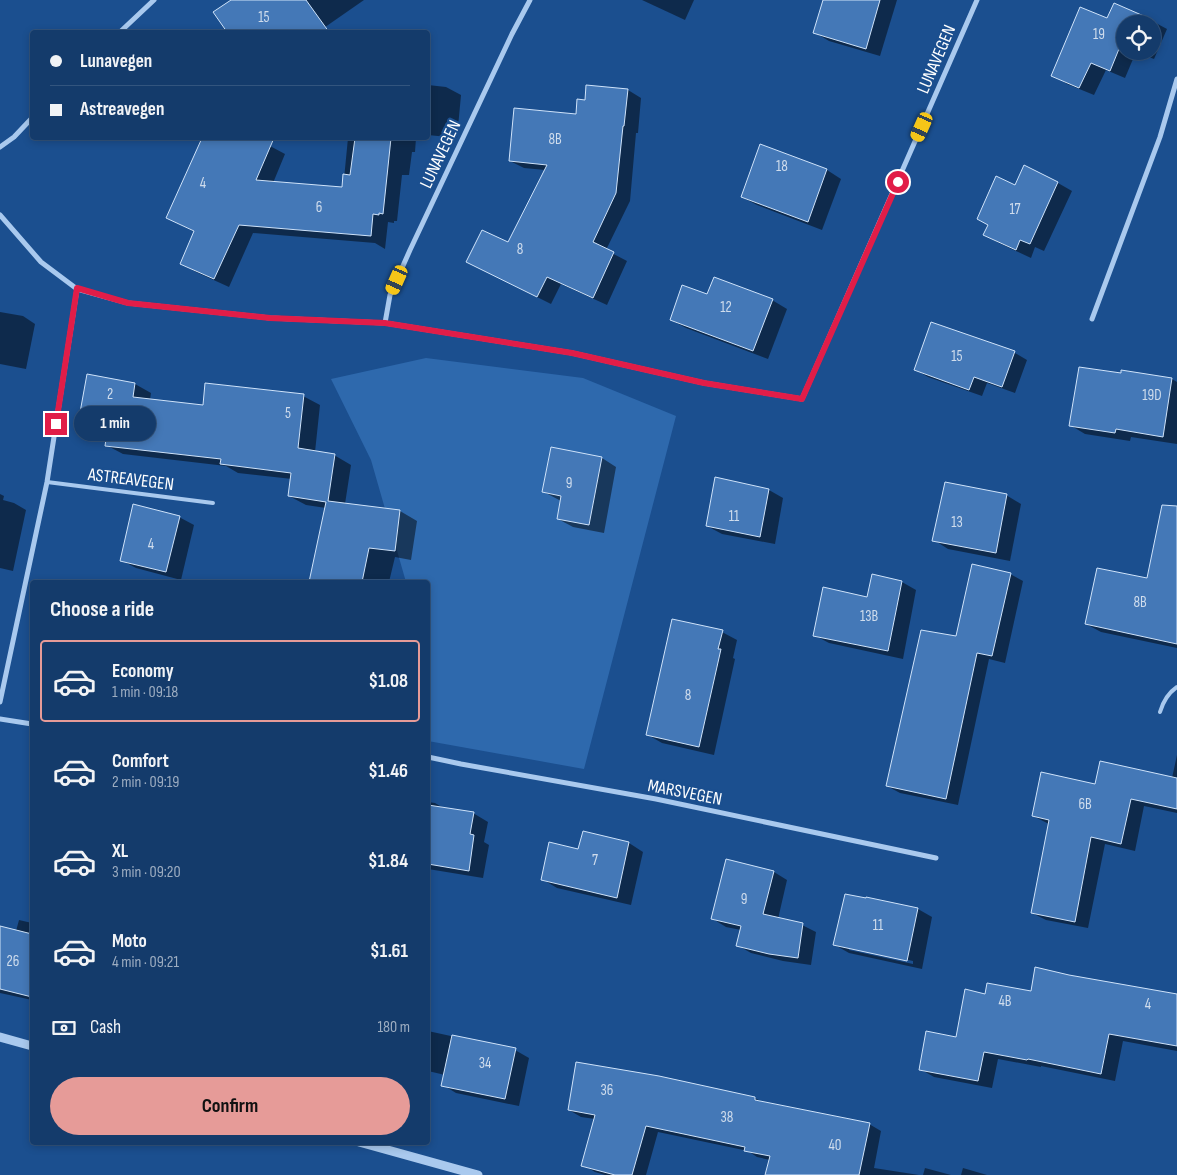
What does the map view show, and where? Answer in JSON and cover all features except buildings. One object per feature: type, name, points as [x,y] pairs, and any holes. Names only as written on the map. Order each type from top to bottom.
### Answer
[{"type":"street","points":[[122,30],[154,0]]},
{"type":"street","name":"LUNAVEGEN","points":[[385,323],[390,295],[410,250],[512,34],[530,0]]},
{"type":"street","name":"LUNAVEGEN","points":[[0,215],[41,262],[77,288],[128,303],[270,318],[385,323],[572,353],[704,383],[802,399],[977,0]]},
{"type":"street","points":[[1092,319],[1160,137],[1177,79]]},
{"type":"street","points":[[0,147],[30,120]]},
{"type":"street","points":[[0,702],[47,482],[77,288]]},
{"type":"street","points":[[0,719],[30,724]]},
{"type":"street","name":"MARSVEGEN","points":[[430,757],[656,799],[936,858]]},
{"type":"street","points":[[0,1038],[30,1046]]},
{"type":"street","points":[[370,1145],[478,1175]]},
{"type":"lane","name":"ASTREAVEGEN","points":[[47,482],[213,503]]},
{"type":"lane","points":[[1160,712],[1163,701],[1177,687]]},
{"type":"shaded area","points":[[426,358],[583,378],[676,416],[584,769],[430,741],[430,580],[405,580],[371,460],[331,379]]},
{"type":"route","points":[[56,424],[77,288],[128,303],[270,318],[385,323],[572,353],[704,383],[802,399],[898,182]]}]
